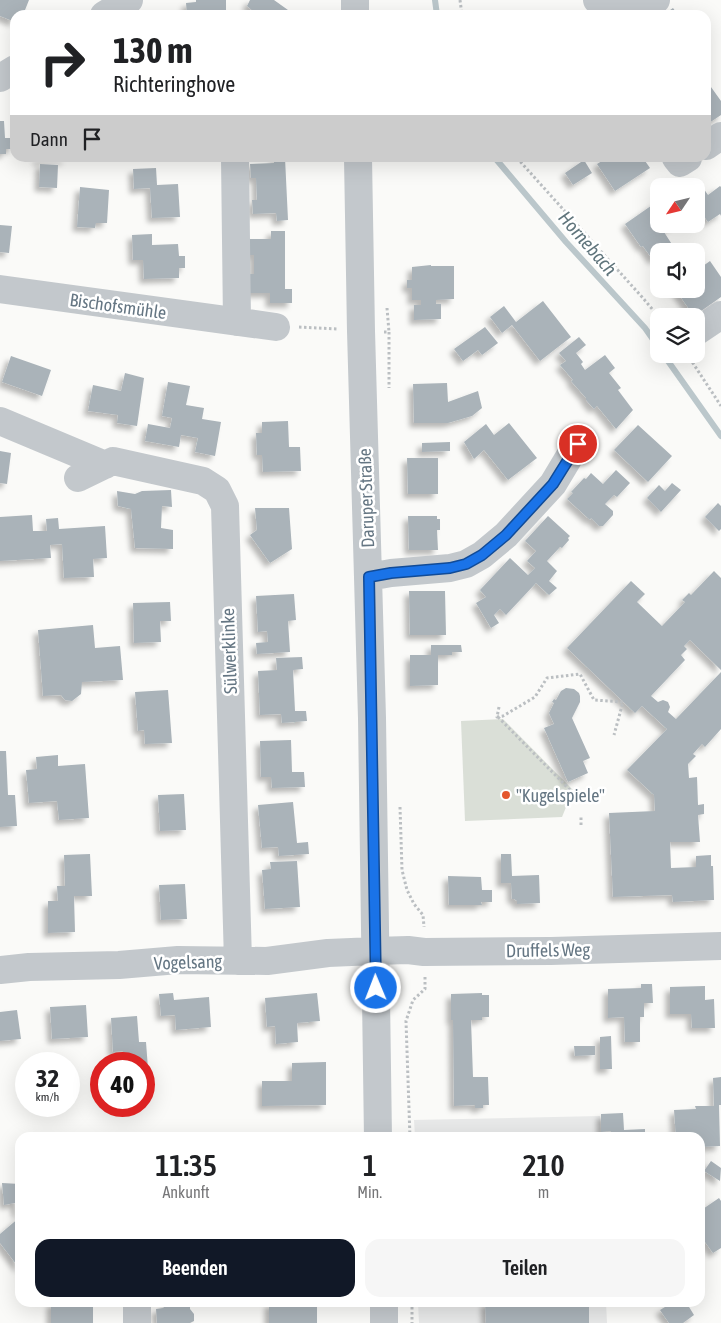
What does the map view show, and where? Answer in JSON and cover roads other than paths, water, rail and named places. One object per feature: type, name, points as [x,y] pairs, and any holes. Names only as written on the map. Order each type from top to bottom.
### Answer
[{"type":"street","points":[[112,10],[129,0]]},
{"type":"street","points":[[597,0],[619,9],[632,10],[656,0]]},
{"type":"street","points":[[234,162],[237,322]]},
{"type":"street","name":"Daruper Straße","points":[[358,162],[361,331],[369,577],[378,1132]]},
{"type":"street","name":"Bischofsmühle","points":[[0,289],[276,327]]},
{"type":"street","points":[[705,326],[721,315]]},
{"type":"street","points":[[0,421],[105,465]]},
{"type":"street","points":[[369,577],[391,573],[450,568],[466,564],[482,555],[506,535],[553,484],[578,444]]},
{"type":"street","name":"Sülwerklinke","points":[[78,478],[113,461],[203,481],[217,490],[225,506],[238,960]]},
{"type":"street","name":"Druffels Weg","points":[[375,950],[424,952],[551,951],[721,946]]},
{"type":"street","name":"Vogelsang","points":[[0,970],[29,967],[119,965],[178,960],[267,961],[328,953],[375,950]]},
{"type":"street","points":[[137,1307],[137,1323]]},
{"type":"street","points":[[384,1307],[384,1323]]},
{"type":"waterway","name":"Hornebach","points":[[435,0],[436,10]]},
{"type":"waterway","name":"Hornebach","points":[[498,162],[566,242],[650,335]]},
{"type":"waterway","name":"Hornebach","points":[[669,363],[721,436]]},
{"type":"place","name":"\"Kugelspiele\"","points":[[506,795]]}]
